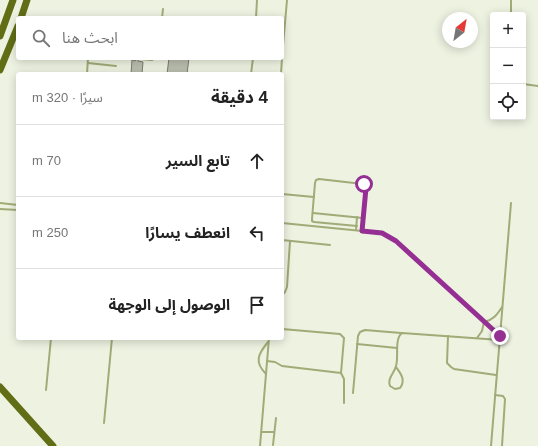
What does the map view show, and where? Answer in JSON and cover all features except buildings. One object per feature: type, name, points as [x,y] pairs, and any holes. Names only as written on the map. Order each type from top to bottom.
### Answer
[{"type":"main road","points":[[7,17],[9,0]]},
{"type":"main road","points":[[0,36],[13,0]]},
{"type":"main road","points":[[22,16],[27,0]]},
{"type":"main road","points":[[0,70],[16,31]]},
{"type":"main road","points":[[0,387],[53,446]]},
{"type":"lane","points":[[256,16],[257,0]]},
{"type":"lane","points":[[284,35],[287,0]]},
{"type":"lane","points":[[510,12],[511,0]]},
{"type":"lane","points":[[162,16],[163,9]]},
{"type":"lane","points":[[252,72],[253,60]]},
{"type":"lane","points":[[281,72],[282,60]]},
{"type":"lane","points":[[87,72],[88,63],[116,66]]},
{"type":"lane","points":[[526,84],[538,86]]},
{"type":"lane","points":[[357,226],[314,222],[312,219],[312,213],[316,180],[319,179],[364,184],[366,188],[362,231]]},
{"type":"lane","points":[[284,194],[314,197]]},
{"type":"lane","points":[[0,203],[16,205]]},
{"type":"lane","points":[[491,446],[511,203]]},
{"type":"lane","points":[[0,209],[16,210]]},
{"type":"lane","points":[[312,213],[363,218]]},
{"type":"lane","points":[[356,230],[357,217]]},
{"type":"lane","points":[[284,223],[382,233],[396,241],[500,336]]},
{"type":"lane","points":[[284,240],[330,245]]},
{"type":"lane","points":[[284,293],[287,287],[290,241]]},
{"type":"lane","points":[[484,322],[495,318],[502,306]]},
{"type":"lane","points":[[477,338],[482,331],[484,322]]},
{"type":"lane","points":[[284,329],[340,334],[344,338],[341,373],[344,379],[344,403]]},
{"type":"lane","points":[[353,393],[357,344],[359,334],[362,330],[500,340]]},
{"type":"lane","points":[[396,367],[404,380],[400,388],[395,389],[390,386],[389,382],[396,367],[398,337],[402,333]]},
{"type":"lane","points":[[448,336],[447,363],[451,367],[454,369],[497,375]]},
{"type":"lane","points":[[46,390],[51,340]]},
{"type":"lane","points":[[104,423],[112,340]]},
{"type":"lane","points":[[260,446],[269,342]]},
{"type":"lane","points":[[266,375],[259,366],[258,357],[262,349],[269,342]]},
{"type":"lane","points":[[357,344],[397,348]]},
{"type":"lane","points":[[267,361],[275,362],[282,366],[341,373]]},
{"type":"lane","points":[[495,395],[503,396],[505,401],[502,446]]},
{"type":"lane","points":[[273,445],[276,418]]},
{"type":"lane","points":[[261,432],[274,432]]},
{"type":"route","points":[[364,184],[366,188],[362,231],[382,233],[396,241],[500,336]]}]
